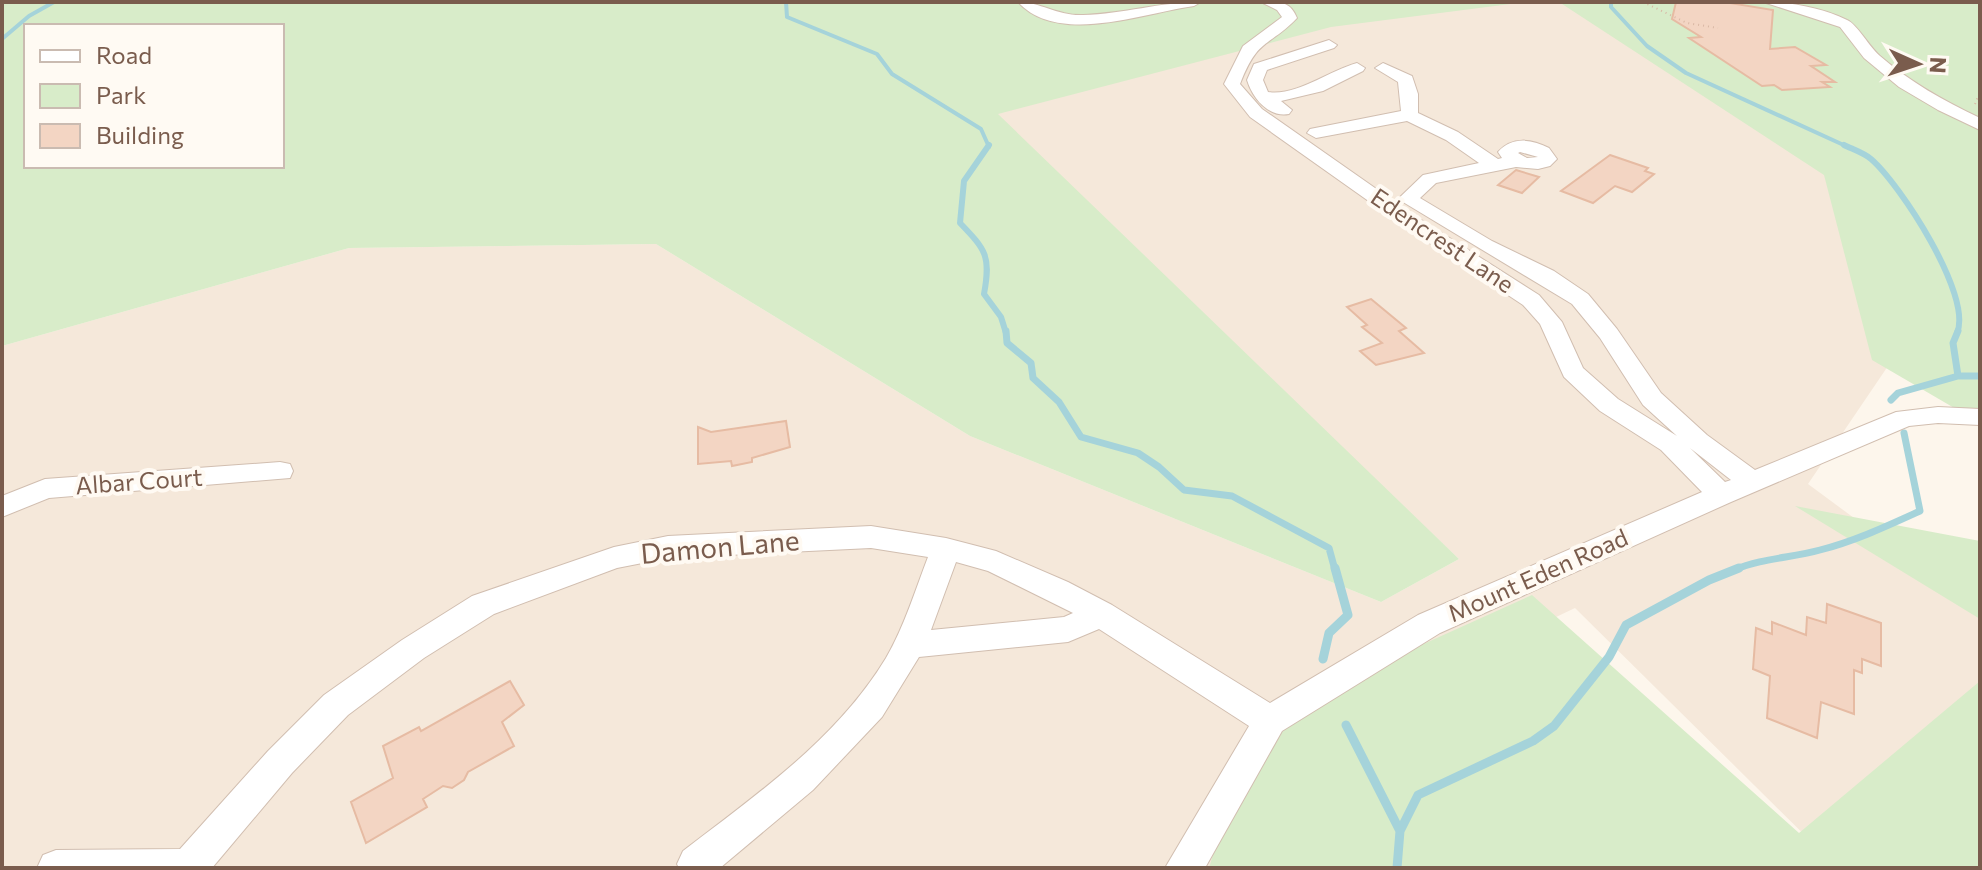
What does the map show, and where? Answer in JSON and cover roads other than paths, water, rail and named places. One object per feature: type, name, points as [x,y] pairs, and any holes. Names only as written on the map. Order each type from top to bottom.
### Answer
[{"type":"street","points":[[1025,2],[1035,13],[1045,17],[1081,19],[1194,2]]},
{"type":"street","name":"Edencrest Lane","points":[[1268,2],[1281,5],[1290,18],[1255,39],[1241,58],[1232,84],[1241,98],[1256,113],[1397,213],[1531,300],[1551,322],[1573,372],[1609,405],[1670,444],[1721,495]]},
{"type":"street","points":[[1770,2],[1845,24]]},
{"type":"street","points":[[1846,3],[1845,24],[1851,36],[1884,67],[1914,89],[1980,125]]},
{"type":"street","points":[[1783,25],[1822,21],[1845,24]]},
{"type":"street","points":[[1329,45],[1260,67],[1255,80],[1260,95],[1408,199],[1485,245],[1546,276],[1580,299],[1609,334],[1652,399],[1698,441],[1752,482]]},
{"type":"street","points":[[1267,100],[1317,87],[1357,68]]},
{"type":"street","points":[[1383,68],[1406,79],[1410,94],[1409,115]]},
{"type":"street","points":[[1316,133],[1409,115],[1505,163],[1430,179],[1408,199]]},
{"type":"street","name":"Mount Eden Road","points":[[1184,868],[1270,721],[1429,624],[1721,495],[1905,418],[1938,415],[1980,417]]},
{"type":"street","name":"Albar Court","points":[[2,507],[45,489],[280,471]]},
{"type":"street","name":"Damon Lane","points":[[188,867],[280,762],[336,705],[413,649],[483,605],[614,558],[668,547],[871,537],[946,549],[996,562],[1101,614],[1270,721]]},
{"type":"street","points":[[696,864],[801,780],[850,731],[890,678],[907,645],[946,549]]},
{"type":"street","points":[[907,645],[1068,629],[1101,614]]},
{"type":"street","points":[[56,868],[188,867]]},
{"type":"waterway","points":[[2,39],[29,16],[54,2]]},
{"type":"waterway","points":[[786,2],[787,17],[877,54],[892,74],[981,129],[988,146]]},
{"type":"waterway","points":[[1611,2],[1611,7],[1647,46],[1686,73],[1848,147]]},
{"type":"waterway","points":[[1844,145],[1871,159],[1915,215],[1944,268],[1954,294],[1959,316],[1957,333]]},
{"type":"waterway","points":[[988,146],[964,181],[960,223],[984,254],[987,271],[984,294],[1001,317],[1006,333]]},
{"type":"waterway","points":[[1006,331],[1007,343],[1031,363],[1033,378],[1059,402],[1081,437],[1138,453],[1184,490],[1232,496],[1329,548],[1335,570]]},
{"type":"waterway","points":[[1958,331],[1953,343],[1958,376]]},
{"type":"waterway","points":[[1891,400],[1898,393],[1958,376]]},
{"type":"waterway","points":[[1958,376],[1980,376]]},
{"type":"waterway","points":[[1734,570],[1833,546],[1920,511],[1904,433]]},
{"type":"waterway","points":[[1323,659],[1329,633],[1348,615],[1335,568]]},
{"type":"waterway","points":[[1734,570],[1739,568]]},
{"type":"waterway","points":[[1400,831],[1418,795],[1533,741],[1554,726],[1609,657],[1626,625],[1709,580],[1734,570]]},
{"type":"waterway","points":[[1346,725],[1400,831]]},
{"type":"waterway","points":[[1397,868],[1400,831]]}]
